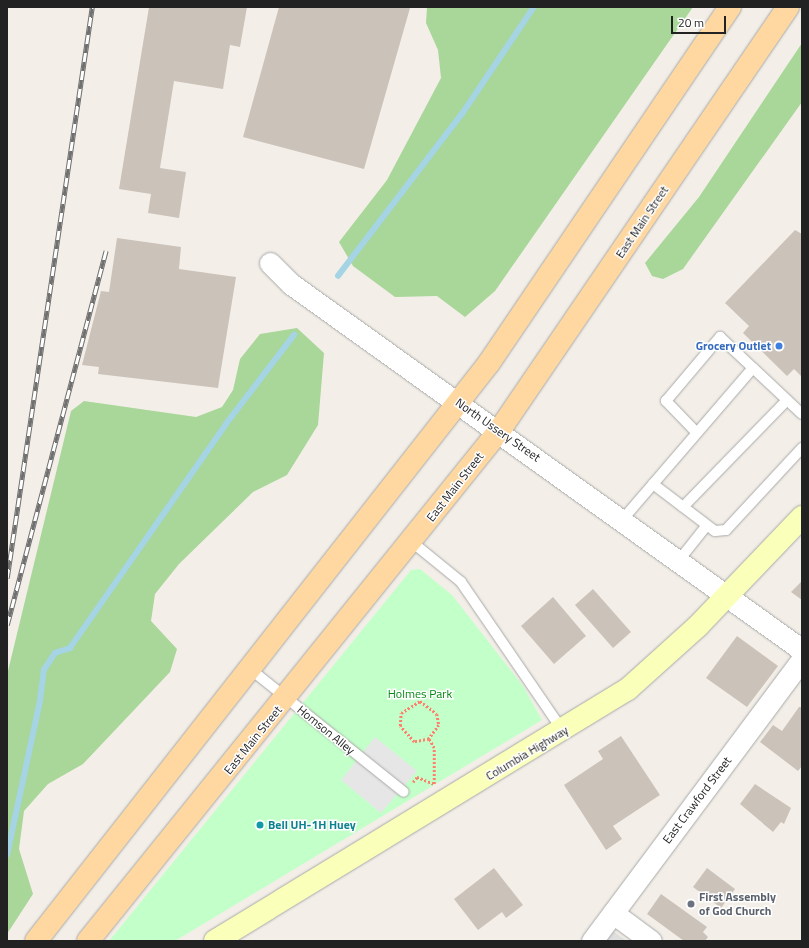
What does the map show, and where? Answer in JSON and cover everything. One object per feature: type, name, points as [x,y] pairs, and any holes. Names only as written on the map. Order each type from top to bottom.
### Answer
[{"type":"main road","points":[[36,941],[249,668],[459,403],[730,7]]},
{"type":"main road","name":"East Main Street","points":[[88,941],[287,698],[499,431],[788,7]]},
{"type":"main road","name":"Columbia Highway","points":[[215,941],[563,731],[633,684],[729,594],[802,517]]},
{"type":"street","name":"North Ussery Street","points":[[270,263],[291,284],[729,594],[802,650]]},
{"type":"street","name":"East Crawford Street","points":[[592,941],[802,658]]},
{"type":"street","points":[[613,913],[651,941]]},
{"type":"lane","points":[[695,431],[666,401],[720,337],[802,414]]},
{"type":"lane","points":[[623,519],[695,431],[753,368]]},
{"type":"lane","points":[[683,507],[787,400]]},
{"type":"lane","points":[[653,484],[715,531],[726,530],[802,448]]},
{"type":"lane","points":[[680,559],[707,525]]},
{"type":"lane","points":[[412,542],[461,582],[563,731]]},
{"type":"lane","name":"Homson Alley","points":[[249,668],[404,792]]},
{"type":"path","points":[[420,701],[437,714],[439,725],[429,739],[414,742],[400,726],[401,713],[420,701]]},
{"type":"path","points":[[404,792],[417,777],[434,784],[434,748],[429,739]]},
{"type":"shaded area","points":[[375,737],[417,771],[381,813],[341,780]]},
{"type":"shaded area","points":[[610,929],[627,941],[601,941]]},
{"type":"green space","points":[[427,7],[693,7],[495,291],[465,317],[437,296],[395,297],[353,266],[339,242],[387,180],[441,78],[438,50],[426,23]]},
{"type":"green space","points":[[802,43],[802,102],[683,269],[663,279],[652,276],[645,263],[699,197]]},
{"type":"green space","points":[[297,328],[324,353],[318,425],[287,475],[253,492],[179,564],[155,594],[151,621],[177,649],[170,672],[83,764],[48,784],[24,811],[19,849],[33,894],[7,934],[7,675],[71,411],[84,401],[196,417],[222,407],[233,390],[240,359],[260,334]]},
{"type":"green space","name":"Holmes Park","points":[[420,569],[452,595],[523,686],[542,720],[175,941],[109,941],[411,570]]},
{"type":"building","points":[[149,7],[247,7],[240,47],[230,45],[223,89],[174,81],[160,168],[186,172],[179,218],[148,213],[151,194],[119,189]]},
{"type":"building","points":[[279,7],[410,8],[364,169],[243,137]]},
{"type":"building","points":[[795,230],[802,234],[802,377],[794,369],[787,376],[743,333],[749,326],[725,303]]},
{"type":"building","points":[[117,238],[181,247],[179,269],[236,277],[218,388],[98,374],[99,367],[82,365],[101,291],[109,292]]},
{"type":"building","points":[[802,581],[802,600],[791,592]]},
{"type":"building","points":[[593,589],[631,632],[613,648],[575,605]]},
{"type":"building","points":[[553,597],[586,636],[554,664],[521,626]]},
{"type":"building","points":[[737,636],[778,666],[747,707],[706,678]]},
{"type":"building","points":[[799,707],[802,707],[802,766],[798,771],[760,742],[773,725],[782,731]]},
{"type":"building","points":[[621,736],[660,795],[613,826],[622,839],[606,850],[564,785],[603,759],[598,751]]},
{"type":"building","points":[[755,784],[791,808],[784,824],[781,822],[773,832],[740,804]]},
{"type":"building","points":[[494,868],[523,905],[506,918],[502,912],[478,930],[454,899]]},
{"type":"building","points":[[707,868],[735,889],[721,908],[693,887]]},
{"type":"building","points":[[661,894],[707,927],[703,932],[708,937],[705,941],[684,941],[647,914]]},
{"type":"waterway","points":[[338,276],[462,114],[534,7]]},
{"type":"waterway","points":[[7,855],[40,701],[44,670],[55,653],[70,648],[226,424],[294,335]]},
{"type":"railway","points":[[7,578],[92,7]]},
{"type":"railway","points":[[7,625],[106,251]]},
{"type":"place","name":"Grocery Outlet","points":[[779,346]]},
{"type":"place","name":"Bell UH-1H Huey","points":[[260,825]]},
{"type":"place","name":"First Assembly of God Church","points":[[691,904]]}]
